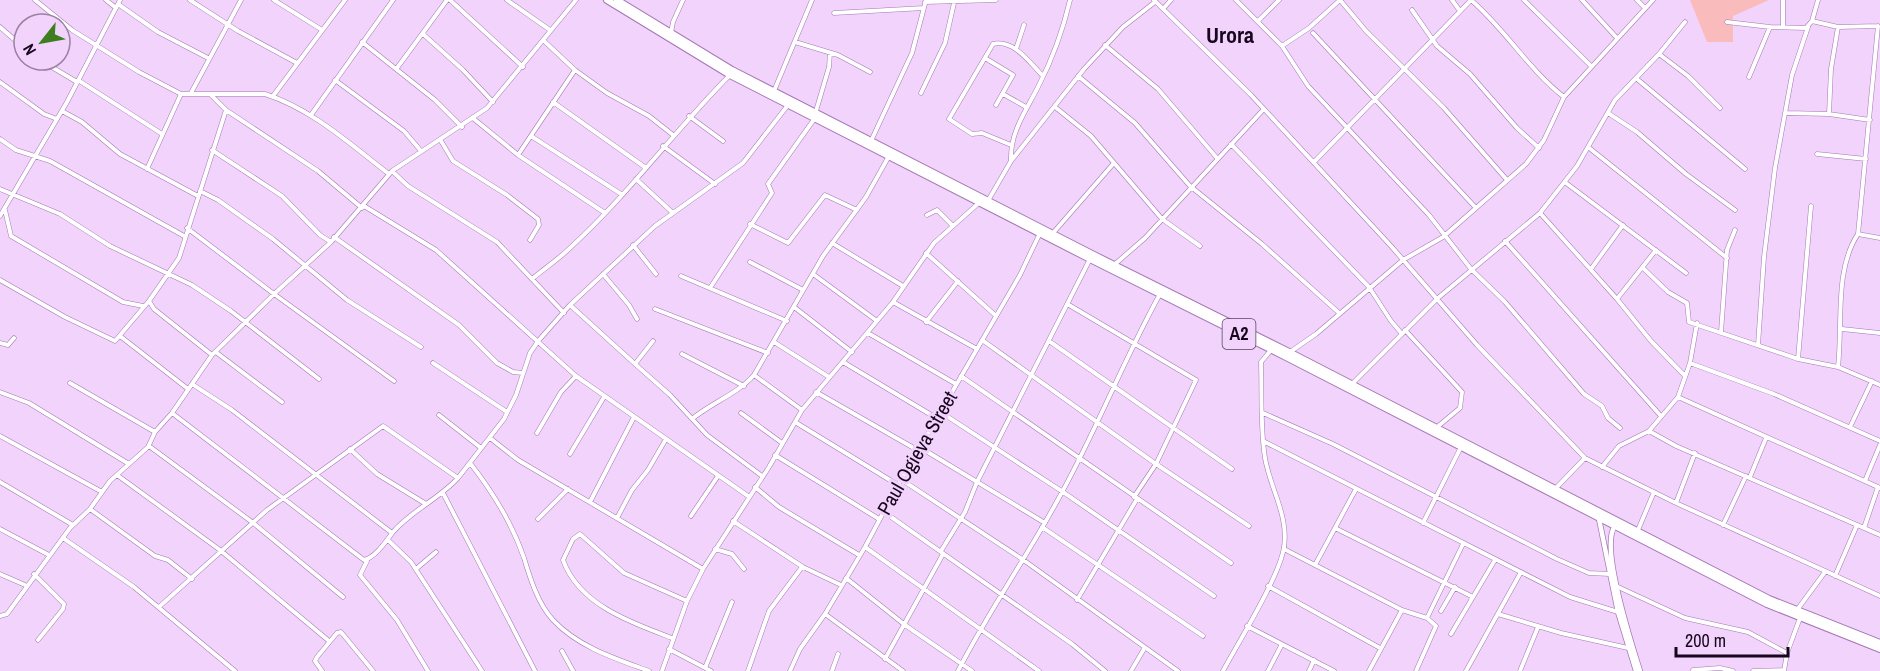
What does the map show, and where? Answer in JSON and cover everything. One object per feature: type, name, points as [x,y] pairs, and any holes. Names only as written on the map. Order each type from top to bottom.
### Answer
[{"type":"highway","name":"A2","points":[[607,0],[730,75],[789,105],[816,114],[989,199],[1769,599],[1880,649]]},
{"type":"highway","name":"A2","points":[[617,0],[671,34],[889,156],[1599,519],[1672,550]]},
{"type":"highway","name":"A2","points":[[1800,613],[1880,643]]},
{"type":"street","points":[[35,0],[65,25],[96,46],[181,94],[203,92],[212,95],[265,94],[311,115],[408,186],[497,242],[564,313]]},
{"type":"street","points":[[106,0],[118,4],[158,32],[207,58]]},
{"type":"street","points":[[190,0],[226,24],[297,63]]},
{"type":"street","points":[[191,93],[207,58],[242,0]]},
{"type":"street","points":[[274,0],[322,30]]},
{"type":"street","points":[[273,96],[345,0]]},
{"type":"street","points":[[311,115],[393,0]]},
{"type":"street","points":[[397,68],[449,0],[522,67]]},
{"type":"street","points":[[507,0],[550,30]]},
{"type":"street","points":[[0,616],[7,614],[25,585],[73,525],[90,509],[117,475],[149,446],[155,432],[172,413],[215,354],[274,294],[331,242],[391,173],[421,151],[474,119],[493,102],[576,0]]},
{"type":"street","points":[[671,34],[673,22],[683,0]]},
{"type":"street","points":[[774,91],[812,0]]},
{"type":"street","points":[[871,141],[912,53],[926,1],[954,3],[996,0]]},
{"type":"street","points":[[1011,161],[1011,145],[1026,107],[1054,53],[1070,0]]},
{"type":"street","points":[[1163,9],[1171,0]]},
{"type":"street","points":[[1236,0],[1282,46],[1308,86],[1428,215],[1470,269],[1505,302],[1584,394],[1602,406],[1608,418],[1620,428]]},
{"type":"street","points":[[1257,21],[1279,0]]},
{"type":"street","points":[[1282,46],[1340,0],[1402,68],[1444,108],[1507,180]]},
{"type":"street","points":[[1452,0],[1460,11]]},
{"type":"street","points":[[1314,162],[1402,68],[1471,0],[1499,27],[1531,68],[1564,97]]},
{"type":"street","points":[[1524,0],[1591,66]]},
{"type":"street","points":[[1582,0],[1617,38]]},
{"type":"street","points":[[1637,0],[1645,8]]},
{"type":"street","points":[[1289,352],[1316,334],[1338,312],[1403,260],[1443,237],[1526,164],[1539,148],[1564,97],[1653,0]]},
{"type":"street","points":[[1783,0],[1783,27]]},
{"type":"street","points":[[1758,345],[1771,199],[1792,75],[1818,0]]},
{"type":"street","points":[[989,199],[1011,161],[1078,76],[1105,45],[1154,1],[1314,162],[1477,345],[1585,459],[1880,596]]},
{"type":"street","points":[[921,93],[945,43],[954,3]]},
{"type":"street","points":[[0,216],[62,111],[118,4]]},
{"type":"street","points":[[834,13],[924,8]]},
{"type":"street","points":[[1412,10],[1432,40],[1470,74],[1517,128],[1539,148]]},
{"type":"street","points":[[1812,21],[1838,27],[1879,26],[1858,234],[1845,259],[1838,367]]},
{"type":"street","points":[[1352,385],[1437,298],[1540,213],[1566,183],[1621,92],[1637,79],[1685,22]]},
{"type":"street","points":[[1727,22],[1770,27],[1808,27]]},
{"type":"street","points":[[1016,49],[1024,25]]},
{"type":"street","points":[[0,27],[12,38]]},
{"type":"street","points":[[1749,77],[1770,27]]},
{"type":"street","points":[[1829,114],[1831,69],[1838,27]]},
{"type":"street","points":[[1313,33],[1476,208]]},
{"type":"street","points":[[423,34],[463,70],[493,102]]},
{"type":"street","points":[[543,40],[576,70],[674,135]]},
{"type":"street","points":[[362,42],[397,68],[462,127]]},
{"type":"street","points":[[795,42],[848,59],[870,72]]},
{"type":"street","points":[[1011,145],[982,133],[972,134],[949,119],[996,43],[1005,43],[1016,49],[1043,76]]},
{"type":"street","points":[[1105,45],[1164,96],[1217,158]]},
{"type":"street","points":[[710,288],[772,193],[768,184],[816,114],[826,81],[830,53]]},
{"type":"street","points":[[1659,54],[1688,76],[1720,108]]},
{"type":"street","points":[[985,58],[1013,75],[996,105]]},
{"type":"street","points":[[518,155],[576,70]]},
{"type":"street","points":[[61,72],[162,134]]},
{"type":"street","points":[[532,279],[570,248],[605,213],[689,116],[730,75]]},
{"type":"street","points":[[1078,76],[1135,123],[1190,186],[1262,244],[1338,312]]},
{"type":"street","points":[[1637,79],[1745,169]]},
{"type":"street","points":[[334,80],[404,131],[421,151]]},
{"type":"street","points":[[0,82],[44,114],[57,119]]},
{"type":"street","points":[[197,84],[203,92]]},
{"type":"street","points":[[147,169],[181,94]]},
{"type":"street","points":[[1003,94],[1026,107]]},
{"type":"street","points":[[212,95],[226,111],[318,171],[363,207],[436,250],[472,280],[508,317],[539,340],[576,376],[748,496]]},
{"type":"street","points":[[553,102],[646,168]]},
{"type":"street","points":[[428,671],[397,620],[360,575],[367,560],[388,540],[392,533],[426,504],[443,493],[490,438],[507,412],[531,350],[570,305],[633,245],[743,163],[789,105]]},
{"type":"street","points":[[1055,107],[1091,136],[1162,219],[1200,246]]},
{"type":"street","points":[[1114,265],[1162,219],[1190,186],[1263,110]]},
{"type":"street","points":[[62,111],[82,122],[120,154],[198,196]]},
{"type":"street","points":[[0,280],[111,341],[120,336],[179,258],[184,236],[226,111]]},
{"type":"street","points":[[1608,113],[1637,132],[1705,189],[1735,210]]},
{"type":"street","points":[[1787,113],[1829,114],[1870,120]]},
{"type":"street","points":[[689,116],[723,141]]},
{"type":"street","points":[[474,119],[518,155],[605,213]]},
{"type":"street","points":[[531,136],[621,194]]},
{"type":"street","points":[[0,139],[16,150],[50,161],[184,236]]},
{"type":"street","points":[[441,141],[453,161],[507,195],[538,219],[539,225],[530,240]]},
{"type":"street","points":[[1231,144],[1369,287],[1391,321],[1462,393],[1460,408],[1436,428]]},
{"type":"street","points":[[663,146],[715,184]]},
{"type":"street","points":[[1588,147],[1727,258]]},
{"type":"street","points":[[212,150],[282,196],[320,235],[331,242]]},
{"type":"street","points":[[1817,154],[1866,159]]},
{"type":"street","points":[[692,420],[710,404],[744,387],[753,375],[832,243],[857,210],[889,156]]},
{"type":"street","points":[[1053,232],[1114,163]]},
{"type":"street","points":[[636,179],[673,213]]},
{"type":"street","points":[[1566,183],[1686,273]]},
{"type":"street","points":[[0,189],[13,197],[60,214],[110,246],[192,285],[245,322],[319,380]]},
{"type":"street","points":[[200,191],[218,200],[305,265],[347,300],[421,348]]},
{"type":"street","points":[[750,224],[788,243],[825,195],[857,210]]},
{"type":"street","points":[[662,671],[687,601],[703,568],[802,410],[868,333],[926,253],[952,225],[980,202]]},
{"type":"street","points":[[1798,359],[1811,206]]},
{"type":"street","points":[[5,209],[11,236],[123,302],[143,306]]},
{"type":"street","points":[[927,215],[937,210],[952,225]]},
{"type":"street","points":[[1540,213],[1617,299],[1650,341],[1685,376]]},
{"type":"street","points":[[1590,269],[1623,225]]},
{"type":"street","points":[[187,228],[394,381]]},
{"type":"street","points":[[1721,332],[1727,258],[1735,230]]},
{"type":"street","name":"Paul Ogieva Street","points":[[790,671],[800,649],[825,614],[865,547],[898,485],[942,413],[995,315],[1020,275],[1040,232]]},
{"type":"street","points":[[1858,234],[1880,238]]},
{"type":"street","points":[[334,237],[459,325],[497,363],[513,372],[523,373]]},
{"type":"street","points":[[1505,241],[1660,415]]},
{"type":"street","points":[[832,243],[903,286]]},
{"type":"street","points":[[633,245],[656,274]]},
{"type":"street","points":[[1617,299],[1656,250]]},
{"type":"street","points":[[926,253],[995,315]]},
{"type":"street","points":[[885,659],[925,590],[976,482],[1014,413],[1090,260]]},
{"type":"street","points":[[750,262],[803,290]]},
{"type":"street","points":[[1642,268],[1668,292],[1688,303],[1688,320],[1798,359],[1838,367],[1880,385]]},
{"type":"street","points":[[603,274],[629,305],[637,320]]},
{"type":"street","points":[[813,274],[877,321]]},
{"type":"street","points":[[681,276],[787,321]]},
{"type":"street","points":[[926,322],[958,281]]},
{"type":"street","points":[[958,671],[999,595],[1063,492],[1133,342],[1160,294]]},
{"type":"street","points":[[148,301],[154,309],[282,402]]},
{"type":"street","points":[[892,302],[976,349]]},
{"type":"street","points":[[570,305],[670,395],[706,435],[762,476]]},
{"type":"street","points":[[1069,305],[1196,380],[1156,464],[1077,600]]},
{"type":"street","points":[[794,307],[852,352]]},
{"type":"street","points":[[655,309],[768,352]]},
{"type":"street","points":[[1602,467],[1619,446],[1649,431],[1660,415],[1678,397],[1690,363],[1697,323]]},
{"type":"street","points":[[1842,329],[1880,333]]},
{"type":"street","points":[[868,333],[956,384]]},
{"type":"street","points":[[120,336],[188,389]]},
{"type":"street","points":[[0,343],[8,345],[14,338]]},
{"type":"street","points":[[982,340],[1156,464],[1249,526]]},
{"type":"street","points":[[635,364],[653,341]]},
{"type":"street","points":[[1049,341],[1232,469]]},
{"type":"street","points":[[774,342],[830,377]]},
{"type":"street","points":[[1223,671],[1268,586],[1284,549],[1285,530],[1269,476],[1263,441],[1261,362],[1271,350]]},
{"type":"street","points":[[682,354],[744,387]]},
{"type":"street","points":[[843,362],[938,418]]},
{"type":"street","points":[[433,363],[507,412]]},
{"type":"street","points":[[1690,363],[1850,427],[1880,443],[1865,480]]},
{"type":"street","points":[[753,375],[802,410]]},
{"type":"street","points":[[537,433],[561,392],[576,376]]},
{"type":"street","points":[[961,376],[1231,563]]},
{"type":"street","points":[[1850,427],[1872,381]]},
{"type":"street","points":[[70,383],[155,432]]},
{"type":"street","points":[[192,384],[232,410],[318,474],[392,533]]},
{"type":"street","points":[[0,392],[29,403],[129,464]]},
{"type":"street","points":[[816,392],[976,482],[1044,525],[1098,566],[1203,636]]},
{"type":"street","points":[[570,454],[604,397]]},
{"type":"street","points":[[1678,397],[1879,488],[1864,528]]},
{"type":"street","points":[[172,413],[284,497],[357,556],[367,560]]},
{"type":"street","points":[[741,413],[769,436],[782,443]]},
{"type":"street","points":[[942,413],[1063,492],[1214,596]]},
{"type":"street","points":[[1263,413],[1324,440],[1425,493],[1436,496],[1491,526],[1585,571],[1610,574]]},
{"type":"street","points":[[439,415],[481,448]]},
{"type":"street","points":[[590,502],[634,417]]},
{"type":"street","points":[[795,422],[898,485]]},
{"type":"street","points":[[159,607],[170,594],[192,579],[252,522],[383,426],[458,478]]},
{"type":"street","points":[[1649,431],[1880,535]]},
{"type":"street","points":[[0,436],[102,492]]},
{"type":"street","points":[[490,438],[518,460],[703,568]]},
{"type":"street","points":[[1724,525],[1766,438]]},
{"type":"street","points":[[617,519],[632,490],[648,470],[666,439]]},
{"type":"street","points":[[1263,441],[1587,605],[1618,612]]},
{"type":"street","points":[[149,446],[252,522],[343,597]]},
{"type":"street","points":[[1423,523],[1461,447]]},
{"type":"street","points":[[350,449],[378,474],[426,504]]},
{"type":"street","points":[[1676,503],[1695,453]]},
{"type":"street","points":[[775,455],[879,519]]},
{"type":"street","points":[[1555,489],[1585,459]]},
{"type":"street","points":[[470,463],[497,502],[523,557],[529,576],[552,619],[588,646],[649,671]]},
{"type":"street","points":[[117,475],[220,550],[329,641]]},
{"type":"street","points":[[691,516],[718,476]]},
{"type":"street","points":[[902,480],[1022,559],[1144,649],[1178,671]]},
{"type":"street","points":[[0,482],[73,525]]},
{"type":"street","points":[[755,487],[779,507],[859,555]]},
{"type":"street","points":[[538,519],[568,489]]},
{"type":"street","points":[[1315,565],[1356,489]]},
{"type":"street","points":[[1638,530],[1654,492]]},
{"type":"street","points":[[443,493],[535,671]]},
{"type":"street","points":[[90,509],[155,556],[168,560],[192,579]]},
{"type":"street","points":[[884,512],[999,595],[1072,644],[1105,671]]},
{"type":"street","points":[[1599,519],[1618,612],[1628,648],[1638,671]]},
{"type":"street","points":[[734,521],[802,567],[841,585]]},
{"type":"street","points":[[1835,576],[1857,525]]},
{"type":"street","points":[[1615,526],[1610,535],[1617,586],[1638,671]]},
{"type":"street","points":[[1335,528],[1473,597]]},
{"type":"street","points":[[0,529],[49,555]]},
{"type":"street","points":[[673,638],[637,625],[608,610],[576,582],[563,560],[573,539],[580,534],[624,573],[687,601]]},
{"type":"street","points":[[63,538],[159,607],[235,671]]},
{"type":"street","points":[[388,540],[407,556],[482,671]]},
{"type":"street","points":[[1427,618],[1463,544]]},
{"type":"street","points":[[865,547],[1039,671]]},
{"type":"street","points":[[714,549],[732,554],[744,569]]},
{"type":"street","points":[[1284,549],[1402,610],[1427,618],[1436,626],[1416,671]]},
{"type":"street","points":[[416,569],[436,552]]},
{"type":"street","points":[[1451,634],[1495,560]]},
{"type":"street","points":[[748,671],[770,610],[802,567]]},
{"type":"street","points":[[1474,671],[1467,670],[1521,572]]},
{"type":"street","points":[[1753,671],[1784,670],[1800,613],[1825,572]]},
{"type":"street","points":[[0,574],[25,585]]},
{"type":"street","points":[[34,574],[64,604],[63,609],[38,640]]},
{"type":"street","points":[[846,578],[905,625],[972,671]]},
{"type":"street","points":[[1268,586],[1380,648]]},
{"type":"street","points":[[1617,586],[1685,618],[1748,632],[1787,653]]},
{"type":"street","points":[[1441,611],[1455,587]]},
{"type":"street","points":[[705,668],[732,602]]},
{"type":"street","points":[[1369,671],[1402,610]]},
{"type":"street","points":[[825,614],[903,671]]},
{"type":"street","points":[[1498,614],[1538,627],[1628,648]]},
{"type":"street","points":[[1247,626],[1335,671]]},
{"type":"street","points":[[1520,671],[1538,627]]},
{"type":"street","points":[[322,671],[315,661],[337,633],[344,634],[373,671]]},
{"type":"street","points":[[1268,671],[1282,644]]},
{"type":"street","points":[[669,648],[711,671]]},
{"type":"street","points":[[1131,671],[1144,649]]},
{"type":"street","points":[[562,651],[573,671]]},
{"type":"street","points":[[832,671],[838,654]]},
{"type":"street","points":[[1309,671],[1314,660]]},
{"type":"street","points":[[1693,670],[1720,668],[1732,671]]},
{"type":"shaded area","points":[[1690,0],[1769,0],[1733,16],[1733,42],[1707,42]]},
{"type":"district","name":"Urora","points":[[1230,35]]}]
